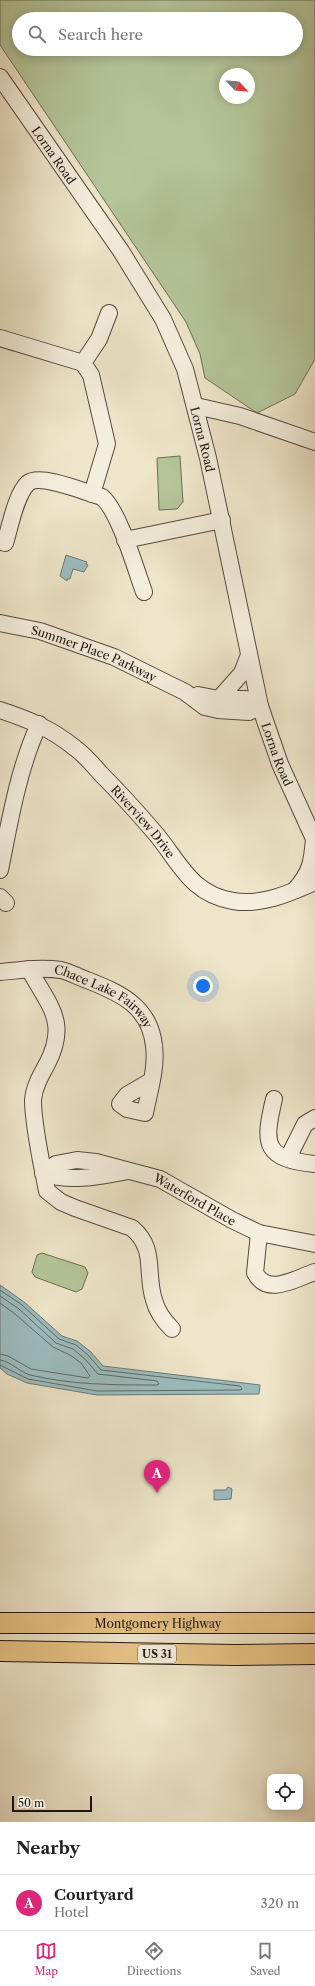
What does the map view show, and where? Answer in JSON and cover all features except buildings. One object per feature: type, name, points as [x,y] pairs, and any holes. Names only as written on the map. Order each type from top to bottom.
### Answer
[{"type":"main road","name":"Montgomery Highway","points":[[0,1623],[315,1623]]},
{"type":"main road","name":"US 31","points":[[0,1651],[236,1655],[315,1654]]},
{"type":"street","name":"Lorna Road","points":[[0,77],[122,251],[163,319],[185,369],[196,406],[222,520],[260,706],[280,764],[314,840]]},
{"type":"street","points":[[83,363],[99,339],[109,313]]},
{"type":"street","points":[[0,338],[83,363],[91,375],[107,444],[92,494]]},
{"type":"street","points":[[196,406],[240,416],[315,442]]},
{"type":"street","points":[[0,541],[5,543],[18,501],[28,483],[36,480],[50,481],[102,497],[108,502],[125,540],[144,592]]},
{"type":"street","points":[[125,540],[222,520]]},
{"type":"street","name":"Summer Place Parkway","points":[[0,623],[40,631],[114,657],[185,692],[205,707],[218,710],[249,712],[260,706]]},
{"type":"street","points":[[219,699],[242,673],[250,655]]},
{"type":"street","name":"Summer Place Parkway","points":[[185,692],[219,699],[246,699],[260,706]]},
{"type":"street","name":"Riverview Drive","points":[[0,710],[39,724],[55,732],[77,748],[145,822],[164,845],[182,871],[201,888],[219,897],[250,903],[293,892],[315,882]]},
{"type":"street","points":[[0,870],[22,770],[39,724]]},
{"type":"street","points":[[293,892],[307,876],[312,860],[314,840]]},
{"type":"street","points":[[29,969],[57,1021],[58,1037],[55,1049],[38,1082],[33,1099],[43,1173],[47,1191],[61,1202],[132,1228],[139,1234],[146,1244],[153,1298],[163,1320],[172,1329]]},
{"type":"street","name":"Chace Lake Fairway","points":[[0,972],[29,969],[62,971],[97,984],[132,1002],[147,1022],[154,1046],[150,1081]]},
{"type":"street","points":[[274,1099],[269,1121],[268,1142],[272,1151],[278,1156],[315,1164]]},
{"type":"street","points":[[288,1158],[305,1124],[315,1118]]},
{"type":"street","name":"Waterford Place","points":[[43,1173],[56,1164],[77,1160],[96,1162],[160,1179],[232,1220],[259,1233],[315,1244]]},
{"type":"street","points":[[259,1233],[255,1273],[262,1283],[271,1286],[285,1283],[315,1272]]},
{"type":"green space","points":[[0,0],[315,0],[315,359],[295,394],[257,413],[205,378],[200,354],[186,322],[0,45]]},
{"type":"green space","points":[[180,456],[183,502],[177,509],[159,510],[157,458]]},
{"type":"green space","points":[[42,1253],[85,1267],[88,1273],[82,1289],[76,1292],[35,1277],[32,1272],[37,1255]]},
{"type":"water","points":[[66,555],[87,562],[86,564],[88,565],[84,572],[73,569],[70,579],[67,579],[67,581],[60,576]]},
{"type":"water","points":[[0,1285],[24,1302],[62,1336],[77,1341],[91,1352],[103,1366],[260,1385],[259,1394],[97,1395],[27,1383],[7,1374],[0,1368]]},
{"type":"water","points":[[228,1487],[232,1489],[231,1499],[214,1500],[214,1490],[226,1490]]},
{"type":"place","name":"Courtyard","points":[[157,1493]]}]
